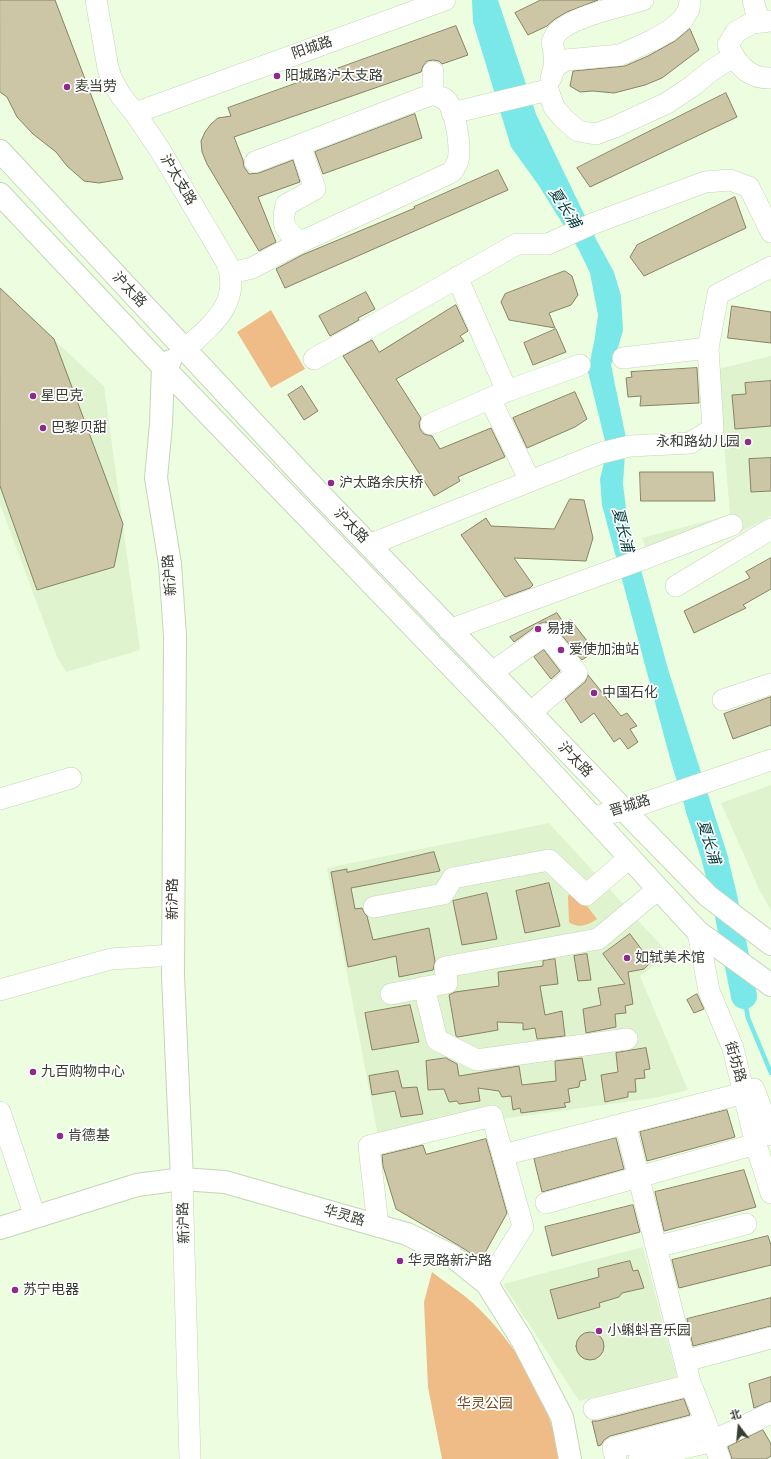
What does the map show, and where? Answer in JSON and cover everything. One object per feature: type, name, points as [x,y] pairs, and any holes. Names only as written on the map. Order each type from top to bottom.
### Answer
[{"type":"main road","name":"沪太路","points":[[0,151],[184,350],[449,630],[624,810],[708,896],[771,944]]},
{"type":"main road","name":"沪太路","points":[[0,194],[163,368],[505,722],[698,932],[769,984]]},
{"type":"main road","points":[[163,368],[184,350]]},
{"type":"main road","name":"新沪路","points":[[163,368],[156,478],[170,564],[175,636],[173,955],[182,1179]]},
{"type":"main road","name":"华灵路","points":[[0,1228],[137,1185],[182,1179],[225,1182],[407,1234],[452,1256],[486,1284],[522,1340],[562,1417],[570,1459]]},
{"type":"street","name":"沪太支路","points":[[96,0],[108,68],[112,80],[121,96],[135,113],[164,156],[227,263],[231,273],[232,286],[229,298],[222,312],[207,330],[184,350]]},
{"type":"street","name":"阳城路","points":[[135,113],[444,0]]},
{"type":"street","points":[[452,113],[490,105],[542,91],[550,79],[555,67],[552,42],[557,33],[571,23],[644,0]]},
{"type":"street","points":[[555,67],[566,60],[620,55],[653,40],[669,31],[683,18],[689,9],[690,0]]},
{"type":"street","points":[[753,0],[765,22],[752,23],[736,32],[728,45],[733,56],[750,74],[762,78],[771,78]]},
{"type":"street","points":[[542,91],[564,119],[578,131],[596,134],[667,103],[692,87],[712,70],[733,56]]},
{"type":"street","points":[[432,72],[433,94]]},
{"type":"street","points":[[231,273],[252,268],[301,242],[452,172],[458,161],[459,147],[456,125],[452,113],[445,100],[433,94],[255,162]]},
{"type":"street","points":[[300,145],[315,189],[286,205],[283,217],[285,228],[291,235],[301,242]]},
{"type":"street","points":[[314,359],[517,244],[548,244],[592,224],[705,182],[730,180],[749,187],[771,232]]},
{"type":"street","points":[[369,545],[601,453],[630,446],[690,443],[713,429],[708,348],[718,294],[771,267]]},
{"type":"street","points":[[457,277],[530,481]]},
{"type":"street","points":[[623,358],[708,348]]},
{"type":"street","points":[[431,424],[498,395],[580,365]]},
{"type":"street","points":[[449,630],[732,525]]},
{"type":"street","points":[[676,586],[771,529]]},
{"type":"street","points":[[491,673],[546,634],[576,673],[530,713]]},
{"type":"street","points":[[723,700],[771,684]]},
{"type":"street","name":"晋城路","points":[[592,817],[624,810],[771,760]]},
{"type":"street","points":[[0,799],[72,778]]},
{"type":"street","points":[[374,907],[443,894],[453,878],[549,860],[586,895],[629,858]]},
{"type":"street","points":[[391,994],[447,983],[445,967],[598,939],[658,890]]},
{"type":"street","name":"街坊路","points":[[698,932],[709,990],[733,1048],[744,1093],[763,1140],[771,1194]]},
{"type":"street","points":[[0,990],[111,959],[173,955]]},
{"type":"street","points":[[424,987],[437,1040],[477,1060],[627,1040]]},
{"type":"street","points":[[546,1202],[638,1178],[763,1140],[748,1073],[733,1048]]},
{"type":"street","points":[[503,1155],[744,1093]]},
{"type":"street","points":[[0,1112],[35,1217]]},
{"type":"street","points":[[378,1226],[369,1146],[492,1116],[523,1227],[486,1284]]},
{"type":"street","points":[[625,1123],[691,1385],[713,1441]]},
{"type":"street","name":"新沪路","points":[[182,1179],[190,1459]]},
{"type":"street","points":[[656,1247],[746,1224]]},
{"type":"street","points":[[685,1361],[771,1338]]},
{"type":"street","points":[[594,1409],[691,1385]]},
{"type":"street","points":[[639,1459],[713,1441],[771,1412]]},
{"type":"street","points":[[616,1459],[613,1448],[713,1441]]},
{"type":"shaded area","points":[[0,290],[104,386],[140,650],[66,672],[57,657],[0,504]]},
{"type":"shaded area","name":"永和路幼儿园","points":[[771,356],[771,516],[732,537],[652,567],[642,538],[730,515],[718,369]]},
{"type":"shaded area","points":[[771,785],[771,911],[759,889],[721,803]]},
{"type":"shaded area","points":[[549,823],[669,954],[640,976],[688,1090],[654,1098],[378,1136],[327,868]]},
{"type":"shaded area","name":"小蝌蚪音乐园","points":[[643,1247],[677,1377],[579,1401],[503,1284]]},
{"type":"green space","points":[[271,310],[305,369],[271,388],[237,332]]},
{"type":"green space","points":[[571,893],[577,893],[597,919],[579,926],[569,922],[568,896]]},
{"type":"green space","name":"华灵公园","points":[[432,1272],[474,1304],[490,1320],[517,1355],[540,1395],[555,1437],[560,1459],[442,1459],[428,1387],[424,1302]]},
{"type":"water","points":[[472,0],[498,0],[536,114],[597,241],[614,272],[621,296],[623,330],[611,365],[626,438],[623,484],[626,508],[631,533],[668,669],[729,860],[690,824],[671,762],[602,505],[600,479],[605,459],[606,445],[588,372],[598,315],[590,273],[579,250],[539,186],[511,147],[473,22]]},
{"type":"building","points":[[0,0],[55,0],[123,179],[99,183],[84,181],[67,166],[56,152],[33,134],[17,117],[7,97],[0,92]]},
{"type":"building","points":[[541,0],[598,0],[567,12],[547,26],[528,35],[515,13]]},
{"type":"building","points":[[456,26],[468,55],[442,64],[439,61],[427,61],[421,72],[234,137],[243,160],[244,167],[249,174],[259,173],[293,160],[300,182],[258,197],[276,242],[259,251],[207,164],[202,152],[201,141],[211,124],[218,118],[231,116],[228,108]]},
{"type":"building","points":[[690,29],[699,50],[662,78],[645,85],[614,93],[593,91],[580,92],[570,86],[573,71],[625,66],[648,56],[675,41]]},
{"type":"building","points":[[726,93],[737,117],[590,187],[577,168]]},
{"type":"building","points":[[415,114],[422,138],[323,174],[315,152]]},
{"type":"building","points":[[498,170],[508,190],[285,288],[276,269],[302,255],[415,208],[414,207]]},
{"type":"building","points":[[735,197],[746,228],[644,276],[630,257],[637,245]]},
{"type":"building","points":[[565,271],[572,276],[578,295],[571,305],[549,313],[555,328],[509,320],[501,302],[505,294]]},
{"type":"building","points":[[0,288],[54,339],[123,524],[114,567],[37,590],[0,486]]},
{"type":"building","points":[[366,292],[375,309],[358,318],[359,320],[330,336],[319,316]]},
{"type":"building","points":[[456,305],[468,331],[460,336],[464,341],[396,379],[421,418],[419,423],[420,429],[424,434],[432,436],[440,449],[491,428],[505,457],[458,477],[460,481],[434,496],[343,356],[372,340],[379,352]]},
{"type":"building","points":[[732,306],[771,312],[771,343],[728,338]]},
{"type":"building","points":[[556,329],[566,352],[533,365],[524,343]]},
{"type":"building","points":[[697,368],[699,403],[640,406],[641,396],[628,397],[626,378],[632,377],[631,372]]},
{"type":"building","points":[[771,381],[771,426],[735,429],[732,395],[746,394],[745,383]]},
{"type":"building","points":[[302,386],[318,411],[304,420],[288,395]]},
{"type":"building","points":[[575,392],[587,419],[575,427],[527,448],[513,418]]},
{"type":"building","points":[[771,458],[771,491],[751,492],[749,459]]},
{"type":"building","points":[[640,472],[713,472],[715,501],[641,501]]},
{"type":"building","points":[[570,499],[584,500],[593,538],[586,561],[514,558],[533,585],[530,588],[505,597],[461,535],[486,518],[491,526],[554,529]]},
{"type":"building","points":[[771,558],[771,589],[743,605],[746,608],[694,633],[684,611],[750,578],[746,572]]},
{"type":"building","points":[[557,613],[564,623],[570,619],[595,651],[582,660],[555,627],[550,623],[544,622],[514,642],[510,637]]},
{"type":"building","points":[[544,650],[560,671],[551,679],[534,657]]},
{"type":"building","points":[[588,675],[621,716],[627,713],[637,726],[630,729],[638,742],[628,749],[620,738],[614,742],[594,713],[581,723],[565,699],[585,682]]},
{"type":"building","points":[[771,697],[771,725],[733,739],[724,714]]},
{"type":"building","points":[[434,852],[440,871],[351,888],[355,909],[362,908],[367,916],[373,940],[429,928],[435,961],[433,970],[399,977],[396,956],[348,967],[331,872],[347,869],[347,872]]},
{"type":"building","points":[[549,883],[560,926],[525,933],[516,891]]},
{"type":"building","points":[[487,893],[497,939],[462,945],[453,901]]},
{"type":"building","points":[[630,934],[651,962],[644,969],[628,972],[633,1004],[625,1006],[626,1013],[615,1014],[616,1027],[586,1033],[583,1009],[601,1005],[598,988],[625,984],[603,954]]},
{"type":"building","points":[[587,954],[591,980],[578,981],[574,956]]},
{"type":"building","points":[[555,959],[558,984],[540,986],[545,1015],[562,1011],[565,1036],[537,1039],[535,1028],[523,1030],[523,1023],[497,1022],[498,1030],[458,1037],[456,1036],[449,995],[455,992],[499,986],[498,972],[543,966],[543,961]]},
{"type":"building","points":[[697,994],[704,1009],[694,1013],[687,1000]]},
{"type":"building","points":[[410,1005],[419,1042],[372,1050],[365,1013]]},
{"type":"building","points":[[646,1048],[650,1069],[644,1070],[645,1078],[635,1079],[636,1092],[628,1092],[628,1097],[605,1102],[601,1075],[618,1072],[616,1053]]},
{"type":"building","points":[[446,1058],[457,1064],[459,1076],[519,1066],[522,1085],[556,1081],[555,1061],[582,1058],[586,1080],[580,1081],[579,1087],[568,1089],[570,1102],[564,1103],[566,1107],[521,1113],[520,1108],[513,1110],[511,1096],[502,1097],[499,1091],[478,1088],[480,1101],[459,1104],[457,1101],[449,1102],[444,1089],[428,1090],[426,1061]]},
{"type":"building","points":[[398,1071],[402,1088],[417,1087],[423,1114],[401,1117],[395,1091],[372,1095],[369,1076]]},
{"type":"building","points":[[727,1110],[735,1137],[647,1161],[640,1132]]},
{"type":"building","points":[[616,1138],[624,1169],[542,1192],[534,1159]]},
{"type":"building","points":[[486,1139],[507,1213],[481,1260],[396,1209],[383,1166],[382,1155],[423,1145],[426,1154]]},
{"type":"building","points":[[744,1170],[756,1207],[664,1231],[655,1192]]},
{"type":"building","points":[[633,1205],[640,1232],[552,1256],[545,1227]]},
{"type":"building","points":[[768,1236],[771,1245],[771,1265],[679,1288],[672,1260]]},
{"type":"building","points":[[630,1261],[633,1271],[638,1270],[644,1288],[622,1293],[619,1297],[599,1303],[600,1307],[558,1319],[550,1290],[599,1277],[598,1269]]},
{"type":"building","points":[[771,1298],[771,1326],[693,1346],[687,1319]]},
{"type":"building","points":[[590,1332],[600,1336],[604,1346],[600,1356],[590,1360],[580,1356],[576,1346],[580,1336]]},
{"type":"building","points":[[771,1377],[771,1401],[754,1408],[749,1384]]},
{"type":"building","points":[[684,1399],[690,1415],[610,1436],[598,1446],[592,1421]]},
{"type":"building","points":[[763,1430],[771,1444],[771,1456],[766,1459],[732,1459],[728,1447]]},
{"type":"waterway","name":"夏长浦","points":[[698,807],[714,856],[724,896],[744,996]]},
{"type":"waterway","name":"夏长浦","points":[[744,996],[748,1018],[771,1073]]},
{"type":"place","name":"阳城路沪太支路","points":[[277,76]]},
{"type":"place","name":"麦当劳","points":[[67,87]]},
{"type":"place","name":"星巴克","points":[[33,396]]},
{"type":"place","name":"巴黎贝甜","points":[[43,428]]},
{"type":"place","name":"永和路幼儿园","points":[[748,442]]},
{"type":"place","name":"沪太路余庆桥","points":[[331,483]]},
{"type":"place","name":"易捷","points":[[538,629]]},
{"type":"place","name":"爱使加油站","points":[[561,650]]},
{"type":"place","name":"中国石化","points":[[594,693]]},
{"type":"place","name":"如轼美术馆","points":[[627,958]]},
{"type":"place","name":"九百购物中心","points":[[33,1072]]},
{"type":"place","name":"肯德基","points":[[60,1136]]},
{"type":"place","name":"华灵路新沪路","points":[[400,1261]]},
{"type":"place","name":"苏宁电器","points":[[15,1290]]},
{"type":"place","name":"小蝌蚪音乐园","points":[[599,1331]]}]
